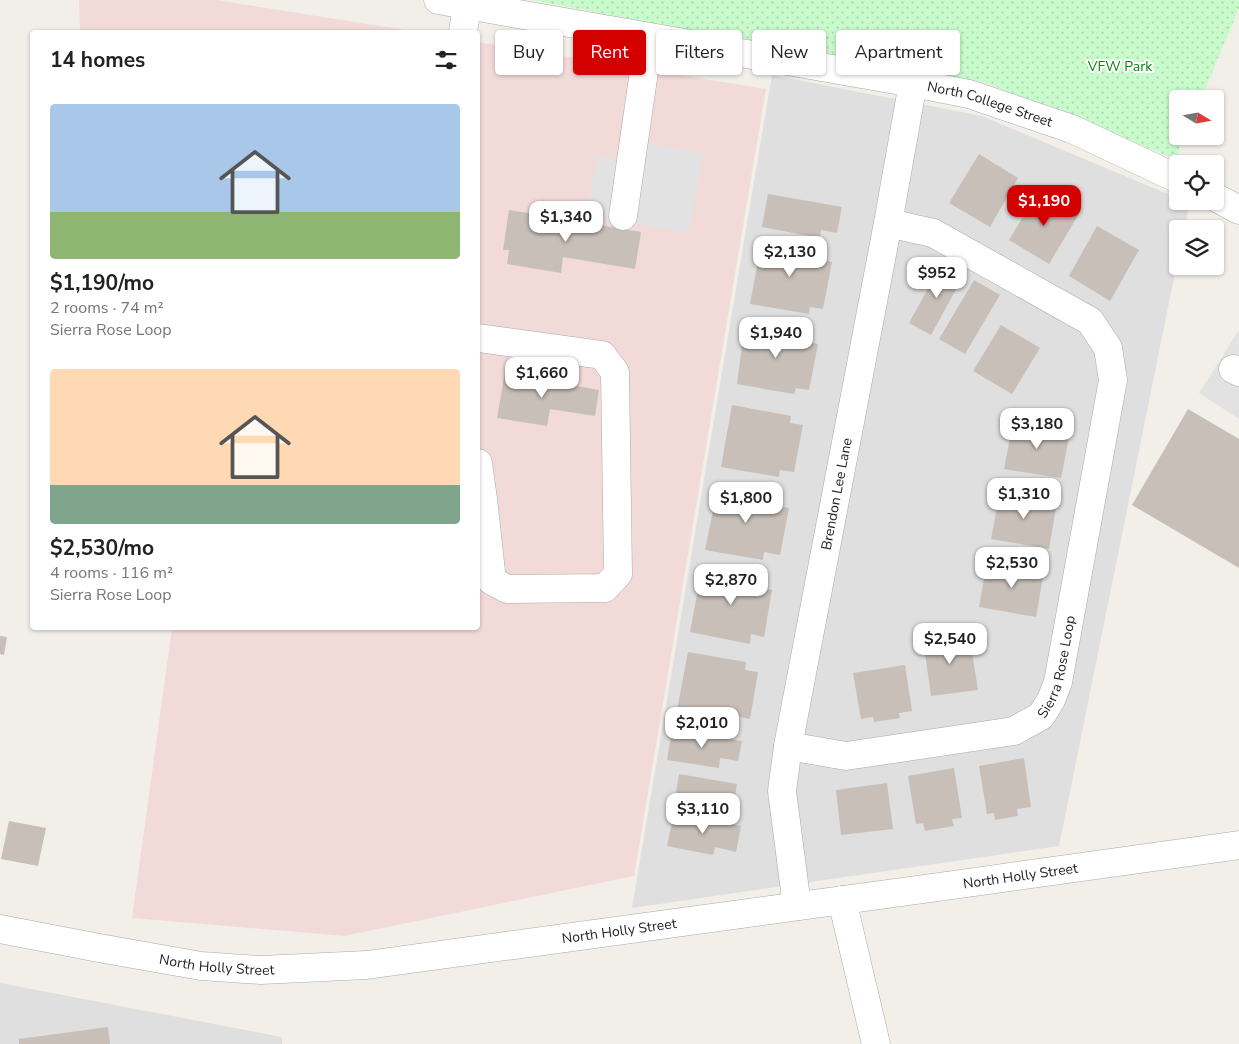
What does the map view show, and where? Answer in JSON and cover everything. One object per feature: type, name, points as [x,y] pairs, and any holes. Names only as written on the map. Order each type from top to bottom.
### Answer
[{"type":"street","name":"North College Street","points":[[438,0],[969,94],[1072,129],[1169,175]]},
{"type":"street","points":[[463,30],[467,5]]},
{"type":"street","points":[[623,216],[650,37]]},
{"type":"street","name":"Brendon Lee Lane","points":[[797,906],[782,791],[788,746],[913,83]]},
{"type":"street","points":[[1224,201],[1239,210]]},
{"type":"street","name":"Sierra Rose Loop","points":[[788,746],[846,756],[1014,731],[1041,716],[1051,700],[1058,682],[1112,380],[1108,348],[1090,321],[933,232],[888,223]]},
{"type":"street","points":[[480,338],[602,356],[615,372],[618,574],[604,588],[507,589],[492,581],[480,477]]},
{"type":"street","name":"North Holly Street","points":[[0,929],[200,966],[261,970],[367,965],[1239,845]]},
{"type":"street","points":[[842,900],[876,1044]]},
{"type":"shaded area","points":[[79,0],[217,0],[404,30],[80,30]]},
{"type":"shaded area","points":[[480,42],[495,45],[495,75],[563,75],[563,56],[573,58],[573,75],[646,75],[646,69],[656,71],[656,75],[680,75],[766,89],[634,876],[344,936],[132,918],[172,630],[480,630]]},
{"type":"shaded area","points":[[772,75],[982,116],[1169,195],[1169,210],[1188,210],[1186,220],[1169,220],[1169,275],[1175,275],[1059,846],[632,908]]},
{"type":"shaded area","points":[[621,139],[703,153],[689,233],[586,215],[597,155],[618,159]]},
{"type":"shaded area","points":[[1239,330],[1239,419],[1199,393]]},
{"type":"shaded area","points":[[0,983],[282,1037],[282,1044],[0,1044]]},
{"type":"green space","name":"VFW Park","points":[[532,0],[1239,0],[1239,8],[1205,90],[1169,90],[1169,145],[1181,145],[1177,155],[1169,155],[1169,157],[984,82],[945,75],[960,75],[960,30],[836,30],[836,55],[826,53],[826,30],[752,30],[752,40],[742,38],[742,30],[693,30]]},
{"type":"building","points":[[979,154],[1018,178],[990,227],[949,203]]},
{"type":"building","points":[[1039,190],[1079,214],[1049,264],[1009,240]]},
{"type":"building","points":[[768,194],[842,207],[837,233],[821,230],[820,238],[762,227]]},
{"type":"building","points":[[509,210],[641,232],[635,269],[563,257],[561,273],[507,264],[509,250],[503,250]]},
{"type":"building","points":[[1097,226],[1139,250],[1110,301],[1069,276]]},
{"type":"building","points":[[762,240],[821,251],[819,260],[832,262],[823,309],[810,307],[809,314],[750,304]]},
{"type":"building","points":[[942,263],[964,275],[931,335],[909,323]]},
{"type":"building","points":[[974,280],[1000,295],[965,354],[939,339]]},
{"type":"building","points":[[745,322],[804,332],[803,341],[818,344],[809,390],[796,388],[794,394],[737,384]]},
{"type":"building","points":[[1001,325],[1040,348],[1012,394],[973,371]]},
{"type":"building","points":[[505,372],[554,379],[553,382],[599,390],[595,416],[550,409],[547,426],[497,418]]},
{"type":"building","points":[[732,405],[791,416],[790,423],[803,425],[794,472],[780,470],[779,477],[721,467]]},
{"type":"building","points":[[1188,409],[1239,439],[1239,568],[1132,505]]},
{"type":"building","points":[[1013,422],[1070,432],[1061,478],[1004,469]]},
{"type":"building","points":[[718,486],[776,497],[774,505],[789,508],[780,555],[764,552],[763,560],[705,550]]},
{"type":"building","points":[[1000,491],[1057,502],[1049,549],[991,539]]},
{"type":"building","points":[[987,561],[1044,571],[1036,617],[979,607]]},
{"type":"building","points":[[702,568],[761,578],[760,588],[772,590],[764,637],[751,634],[750,644],[690,632]]},
{"type":"building","points":[[969,633],[978,690],[931,696],[923,639]]},
{"type":"building","points":[[0,636],[7,637],[4,655],[0,654]]},
{"type":"building","points":[[688,652],[746,662],[745,670],[758,672],[750,719],[736,716],[735,725],[676,715]]},
{"type":"building","points":[[905,665],[912,711],[899,713],[900,718],[874,722],[873,717],[861,719],[853,673]]},
{"type":"building","points":[[672,730],[742,741],[738,761],[720,758],[719,768],[667,760]]},
{"type":"building","points":[[1024,758],[1031,807],[1017,809],[1018,816],[995,820],[994,813],[987,814],[979,766]]},
{"type":"building","points":[[954,768],[962,818],[952,819],[954,826],[925,831],[923,823],[916,824],[908,776]]},
{"type":"building","points":[[679,774],[737,784],[732,815],[674,805]]},
{"type":"building","points":[[887,783],[893,829],[841,835],[836,790]]},
{"type":"building","points":[[674,813],[741,826],[736,852],[715,847],[713,855],[667,846]]},
{"type":"building","points":[[9,821],[46,828],[38,866],[1,859]]},
{"type":"building","points":[[108,1027],[110,1044],[19,1044],[19,1039]]}]
